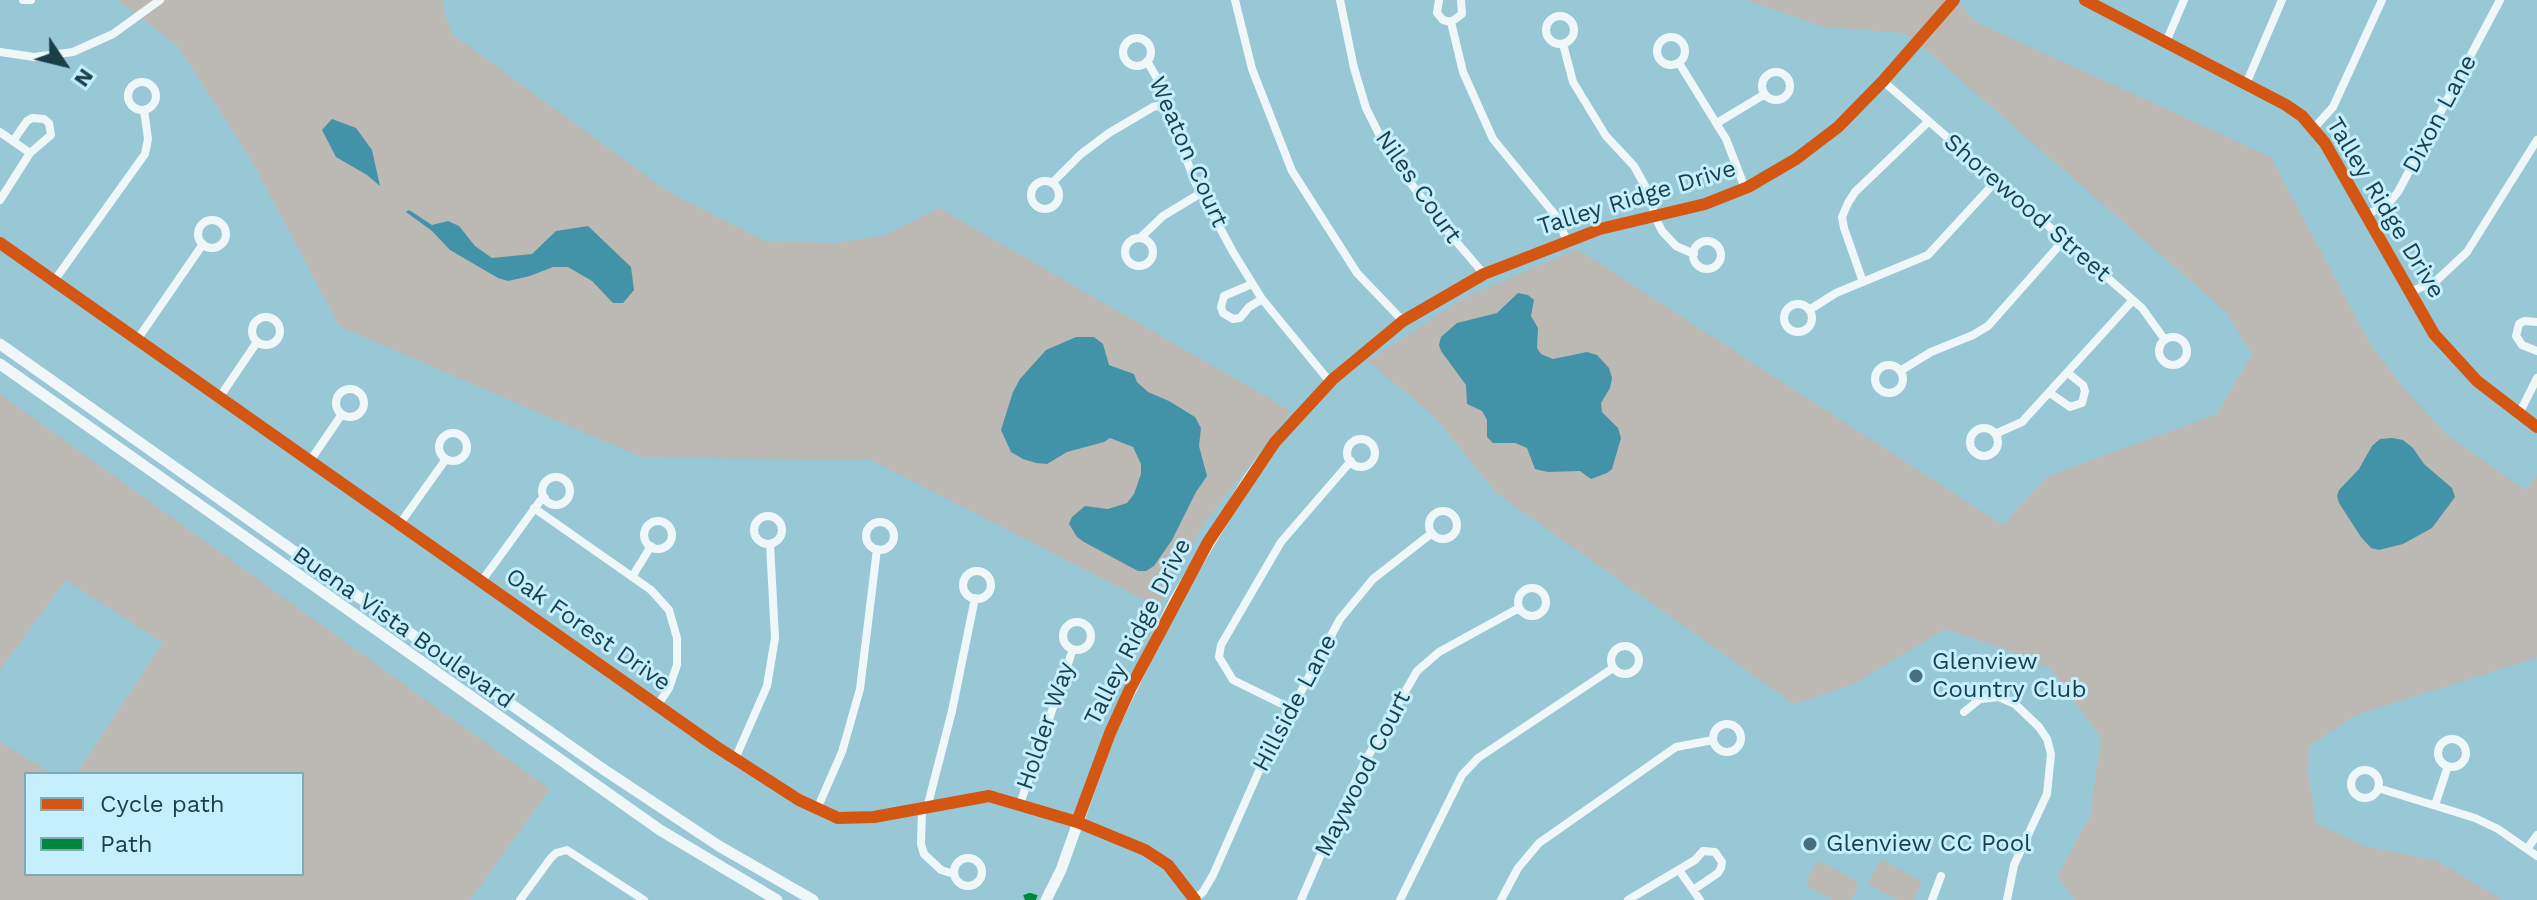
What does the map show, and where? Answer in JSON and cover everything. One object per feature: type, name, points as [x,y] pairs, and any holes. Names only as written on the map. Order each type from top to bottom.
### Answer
[{"type":"street","points":[[23,0],[31,0]]},
{"type":"street","points":[[0,52],[34,57],[73,52],[113,34],[160,0]]},
{"type":"street","points":[[1235,0],[1252,69],[1292,171],[1357,273],[1403,321]]},
{"type":"street","name":"Niles Court","points":[[1340,0],[1366,108],[1389,154],[1442,225],[1484,274]]},
{"type":"street","points":[[1439,0],[1437,13],[1443,20],[1451,22]]},
{"type":"street","points":[[1451,22],[1462,14],[1461,0]]},
{"type":"street","name":"Talley Ridge Drive","points":[[1046,900],[1061,870],[1077,822],[1150,647],[1208,542],[1247,481],[1275,442],[1330,382],[1403,321],[1484,274],[1600,229],[1705,204],[1745,188],[1796,159],[1838,127],[1954,0]]},
{"type":"street","name":"Talley Ridge Drive","points":[[2085,0],[2286,105],[2314,128],[2434,334],[2477,381],[2537,427]]},
{"type":"street","points":[[2166,42],[2184,0]]},
{"type":"street","points":[[2246,84],[2282,0]]},
{"type":"street","points":[[2314,128],[2333,107],[2382,0]]},
{"type":"street","name":"Dixon Lane","points":[[2366,215],[2388,204],[2398,192],[2500,0]]},
{"type":"street","points":[[1451,22],[1463,72],[1493,139],[1556,216],[1567,241]]},
{"type":"street","points":[[1563,44],[1573,82],[1606,136],[1634,166],[1650,195],[1655,217],[1671,243],[1694,254]]},
{"type":"street","name":"Weaton Court","points":[[1147,61],[1201,193],[1252,284],[1330,382]]},
{"type":"street","points":[[1679,63],[1717,123],[1745,188]]},
{"type":"street","name":"Shorewood Street","points":[[1883,81],[2133,300],[2165,340]]},
{"type":"street","points":[[1717,123],[1765,94]]},
{"type":"street","points":[[1052,183],[1081,154],[1109,133],[1153,107],[1166,104]]},
{"type":"street","points":[[54,281],[145,154],[148,139],[144,110]]},
{"type":"street","points":[[0,200],[30,153],[51,135],[49,123],[39,117],[27,121],[13,141]]},
{"type":"street","points":[[1863,282],[1842,217],[1855,192],[1928,122]]},
{"type":"street","points":[[0,132],[30,153]]},
{"type":"street","points":[[2410,292],[2436,281],[2467,252],[2537,140]]},
{"type":"street","points":[[1809,310],[1836,293],[1928,255],[1997,180]]},
{"type":"street","points":[[1140,238],[1163,216],[1201,193]]},
{"type":"street","points":[[1900,371],[1931,352],[1988,326],[2064,240]]},
{"type":"street","name":"Oak Forest Drive","points":[[0,243],[657,706],[799,800],[838,818],[874,817],[989,796],[1077,822],[1159,857],[1195,900]]},
{"type":"street","points":[[137,340],[203,244]]},
{"type":"street","points":[[1252,284],[1224,296],[1223,313],[1233,319],[1240,318],[1249,307],[1262,299]]},
{"type":"street","points":[[1995,434],[2022,422],[2133,300]]},
{"type":"street","points":[[2537,322],[2524,321],[2519,324],[2516,336],[2522,345],[2537,351]]},
{"type":"street","points":[[219,398],[257,342]]},
{"type":"street","name":"Buena Vista Boulevard","points":[[0,344],[597,765],[719,846],[813,900]]},
{"type":"street","name":"Buena Vista Boulevard","points":[[0,364],[660,830],[777,900]]},
{"type":"street","points":[[2050,393],[2070,407],[2082,403],[2085,397],[2083,385],[2068,373]]},
{"type":"street","points":[[2519,414],[2537,378]]},
{"type":"street","points":[[310,461],[342,414]]},
{"type":"street","points":[[399,525],[446,459]]},
{"type":"street","points":[[1290,708],[1233,680],[1219,657],[1221,645],[1281,542],[1351,461]]},
{"type":"street","points":[[481,582],[534,508],[545,498]]},
{"type":"street","points":[[534,508],[651,590],[669,610],[677,638],[677,665],[669,688],[657,706]]},
{"type":"street","name":"Hillside Lane","points":[[1195,900],[1213,875],[1262,764],[1340,619],[1373,579],[1432,533]]},
{"type":"street","points":[[735,759],[767,686],[775,638],[770,544]]},
{"type":"street","points":[[632,577],[651,546]]},
{"type":"street","points":[[817,809],[842,752],[860,689],[877,549]]},
{"type":"street","points":[[954,874],[941,870],[924,854],[921,844],[924,809],[952,711],[975,598]]},
{"type":"street","name":"Maywood Court","points":[[1301,900],[1367,758],[1417,671],[1439,652],[1519,608]]},
{"type":"street","name":"Holder Way","points":[[1020,804],[1073,649]]},
{"type":"street","points":[[1400,900],[1462,775],[1478,758],[1613,668]]},
{"type":"street","points":[[1964,712],[1980,699],[1999,697],[2015,704],[2039,727],[2047,739],[2051,754],[2047,794],[2014,865],[2007,900]]},
{"type":"street","points":[[1501,900],[1518,868],[1539,843],[1676,747],[1713,740]]},
{"type":"street","points":[[2435,805],[2448,766]]},
{"type":"street","points":[[2378,788],[2475,818],[2498,829],[2537,856]]},
{"type":"street","points":[[2527,849],[2537,835]]},
{"type":"street","points":[[520,900],[550,859],[556,853],[567,850],[644,900]]},
{"type":"street","points":[[1628,900],[1709,850],[1719,856],[1721,868],[1693,890]]},
{"type":"street","name":"Talley Ridge Drive","points":[[1057,900],[1061,870]]},
{"type":"street","points":[[1679,870],[1700,900]]},
{"type":"street","points":[[1932,900],[1941,876]]},
{"type":"shaded area","points":[[118,0],[443,0],[452,34],[670,193],[765,241],[834,243],[883,236],[939,208],[1291,411],[1205,522],[1158,607],[871,460],[641,457],[339,326],[253,163],[178,46]]},
{"type":"shaded area","points":[[1746,0],[1955,0],[1978,23],[2271,157],[2369,342],[2401,385],[2446,434],[2525,490],[2537,474],[2535,658],[2356,715],[2309,746],[2308,772],[2316,823],[2365,846],[2437,861],[2503,900],[2075,900],[2057,876],[2090,816],[2101,738],[2051,669],[1945,629],[1854,684],[1794,704],[1495,492],[1435,417],[1368,361],[1462,299],[1577,249],[2003,525],[2046,477],[2217,414],[2252,354],[2224,310],[1904,33],[1824,27]]},
{"type":"shaded area","points":[[0,394],[550,789],[470,900],[0,900],[0,742],[50,772],[24,772],[24,876],[304,876],[304,772],[77,772],[163,643],[66,580],[0,670]]},
{"type":"shaded area","points":[[1884,861],[1919,880],[1921,886],[1913,900],[1898,900],[1871,886],[1869,881],[1879,862]]},
{"type":"shaded area","points":[[1822,862],[1856,881],[1858,887],[1851,900],[1833,900],[1808,887],[1806,881],[1816,863]]},
{"type":"water","points":[[332,119],[356,128],[372,150],[380,186],[336,157],[322,130]]},
{"type":"water","points":[[409,210],[432,225],[448,221],[459,226],[475,246],[492,258],[532,254],[556,231],[588,226],[631,267],[634,290],[623,303],[613,303],[592,281],[568,267],[553,267],[508,281],[498,278],[450,250],[432,231],[406,212]]},
{"type":"water","points":[[1518,293],[1534,300],[1531,316],[1538,328],[1537,348],[1541,354],[1553,359],[1587,352],[1597,355],[1609,368],[1612,378],[1601,403],[1602,412],[1618,428],[1621,438],[1612,469],[1607,473],[1591,479],[1580,471],[1548,472],[1535,469],[1527,448],[1515,443],[1493,443],[1487,437],[1487,420],[1482,411],[1467,404],[1466,385],[1441,351],[1441,337],[1457,323],[1497,313]]},
{"type":"water","points":[[1076,337],[1094,337],[1103,344],[1109,365],[1134,374],[1137,382],[1148,392],[1195,417],[1201,428],[1199,446],[1207,476],[1172,540],[1154,566],[1146,571],[1138,571],[1084,542],[1069,524],[1072,517],[1085,506],[1108,509],[1127,503],[1141,474],[1141,464],[1133,447],[1110,438],[1067,452],[1047,464],[1036,463],[1011,452],[1001,430],[1020,379],[1046,350]]},
{"type":"water","points":[[2380,439],[2403,440],[2413,448],[2424,464],[2452,488],[2455,497],[2432,528],[2403,544],[2379,550],[2371,548],[2361,537],[2337,496],[2359,469],[2372,446]]},
{"type":"marked path","points":[[1025,900],[1036,900]]},
{"type":"cycle path","points":[[1077,822],[1130,689],[1208,542],[1275,442],[1333,379],[1403,321],[1484,274],[1600,229],[1705,204],[1748,187],[1796,159],[1838,127],[1954,0]]},
{"type":"cycle path","points":[[2085,0],[2302,116],[2325,143],[2434,334],[2477,381],[2537,427]]},
{"type":"cycle path","points":[[0,243],[715,746],[799,800],[838,818],[874,817],[989,796],[1077,822],[1145,850],[1168,865],[1195,900]]},
{"type":"place","name":"Glenview Country Club","points":[[1916,676]]},
{"type":"place","name":"Glenview CC Pool","points":[[1810,844]]}]
